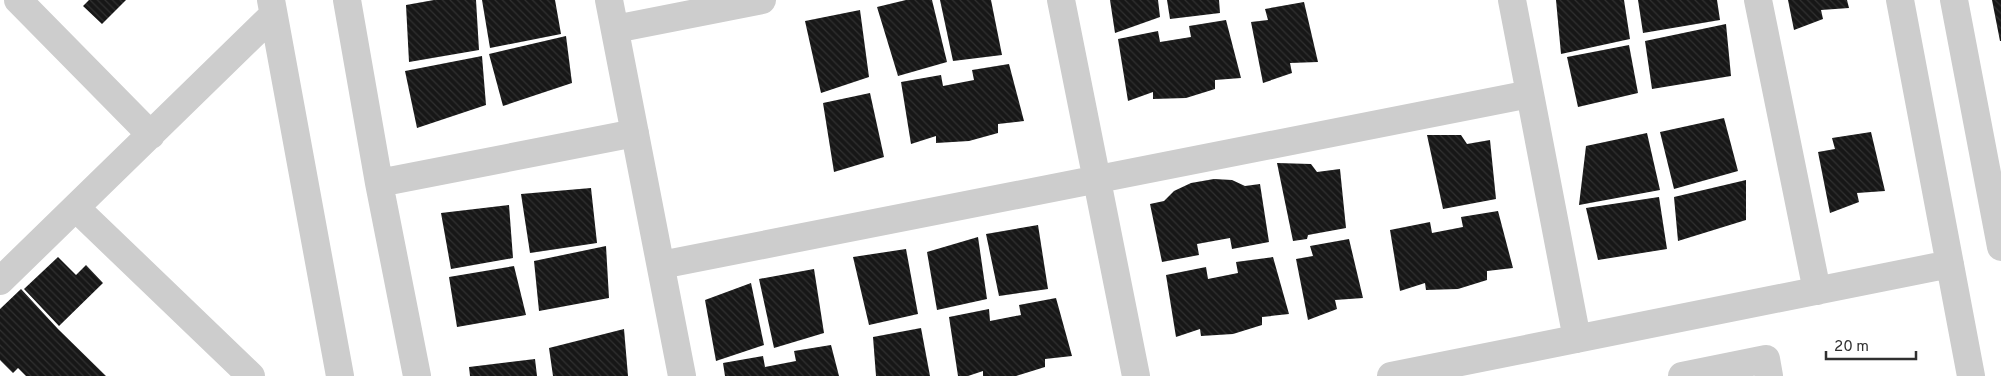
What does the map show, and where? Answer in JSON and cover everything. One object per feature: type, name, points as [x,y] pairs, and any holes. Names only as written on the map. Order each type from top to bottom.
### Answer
[{"type":"street","points":[[18,0],[151,135]]},
{"type":"street","points":[[347,0],[379,183],[417,376]]},
{"type":"street","points":[[609,0],[682,376]]},
{"type":"street","points":[[615,29],[762,0]]},
{"type":"street","points":[[1061,0],[1136,376]]},
{"type":"street","points":[[1512,0],[1577,339]]},
{"type":"street","points":[[1758,0],[1817,291]]},
{"type":"street","points":[[1900,0],[1971,376]]},
{"type":"street","points":[[1954,0],[1995,178],[2001,247]]},
{"type":"street","points":[[0,281],[151,135],[272,8]]},
{"type":"street","points":[[272,8],[340,376]]},
{"type":"street","points":[[661,265],[1530,94]]},
{"type":"street","points":[[379,183],[635,133]]},
{"type":"street","points":[[76,208],[251,376]]},
{"type":"street","points":[[1391,376],[1950,264]]},
{"type":"street","points":[[1682,376],[1766,360],[1769,376]]},
{"type":"building","points":[[89,0],[126,0],[102,24],[83,6]]},
{"type":"building","points":[[434,0],[476,0],[479,50],[409,62],[406,5]]},
{"type":"building","points":[[482,0],[555,0],[561,34],[490,48]]},
{"type":"building","points":[[906,0],[932,0],[947,62],[898,76],[877,7]]},
{"type":"building","points":[[940,0],[991,0],[1002,55],[953,61]]},
{"type":"building","points":[[1110,0],[1158,0],[1160,17],[1115,33]]},
{"type":"building","points":[[1167,0],[1219,0],[1220,13],[1170,19]]},
{"type":"building","points":[[1556,0],[1624,0],[1630,39],[1561,54]]},
{"type":"building","points":[[1638,0],[1717,0],[1720,20],[1643,33]]},
{"type":"building","points":[[1788,0],[1847,0],[1849,8],[1821,10],[1823,19],[1794,30]]},
{"type":"building","points":[[1992,0],[2001,0],[2001,41],[2000,41]]},
{"type":"building","points":[[1304,2],[1318,62],[1290,63],[1292,73],[1263,83],[1251,22],[1268,20],[1265,9]]},
{"type":"building","points":[[860,10],[869,77],[821,93],[805,21]]},
{"type":"building","points":[[1226,20],[1241,78],[1215,80],[1215,89],[1186,98],[1153,99],[1153,92],[1128,101],[1118,39],[1158,31],[1160,42],[1191,37],[1189,26]]},
{"type":"building","points":[[1726,24],[1731,76],[1652,89],[1645,41]]},
{"type":"building","points":[[566,36],[572,83],[503,106],[489,54]]},
{"type":"building","points":[[1629,45],[1638,93],[1578,107],[1567,57]]},
{"type":"building","points":[[482,56],[486,105],[417,128],[405,71]]},
{"type":"building","points":[[1009,64],[1024,121],[998,124],[998,133],[969,141],[936,143],[936,136],[911,144],[901,82],[941,75],[943,86],[974,80],[972,70]]},
{"type":"building","points":[[870,93],[884,157],[834,172],[823,103]]},
{"type":"building","points":[[1724,118],[1738,171],[1674,189],[1660,132]]},
{"type":"building","points":[[1871,132],[1885,191],[1857,193],[1859,202],[1830,213],[1818,152],[1835,149],[1832,138]]},
{"type":"building","points":[[1647,133],[1660,190],[1579,205],[1586,146]]},
{"type":"building","points":[[1427,135],[1461,135],[1467,144],[1490,140],[1496,199],[1443,209]]},
{"type":"building","points":[[1277,163],[1311,164],[1317,172],[1340,169],[1346,228],[1308,235],[1307,239],[1293,241]]},
{"type":"building","points":[[1214,179],[1232,180],[1245,186],[1260,184],[1269,242],[1232,249],[1230,238],[1197,244],[1199,255],[1162,262],[1150,204],[1164,201],[1174,191],[1191,183]]},
{"type":"building","points":[[1746,180],[1746,220],[1678,241],[1674,197]]},
{"type":"building","points":[[591,188],[597,243],[530,253],[521,194]]},
{"type":"building","points":[[1659,197],[1667,249],[1598,260],[1586,208]]},
{"type":"building","points":[[509,205],[513,258],[451,269],[441,213]]},
{"type":"building","points":[[1498,211],[1513,268],[1487,271],[1487,280],[1458,289],[1426,290],[1425,283],[1400,291],[1390,230],[1430,222],[1432,233],[1463,227],[1461,217]]},
{"type":"building","points":[[1038,225],[1048,289],[999,296],[986,234]]},
{"type":"building","points":[[978,237],[987,299],[937,310],[927,252]]},
{"type":"building","points":[[1349,239],[1363,298],[1335,300],[1337,309],[1308,320],[1296,259],[1313,256],[1310,246]]},
{"type":"building","points":[[606,246],[609,298],[539,311],[534,261]]},
{"type":"building","points":[[906,249],[918,314],[869,325],[853,257]]},
{"type":"building","points":[[58,257],[76,275],[86,265],[103,283],[59,326],[24,289]]},
{"type":"building","points":[[1273,257],[1289,314],[1262,317],[1262,325],[1233,334],[1201,336],[1200,329],[1176,337],[1166,275],[1206,267],[1208,279],[1238,273],[1236,262]]},
{"type":"building","points":[[514,266],[526,315],[457,327],[449,277]]},
{"type":"building","points":[[814,269],[824,333],[774,348],[759,279]]},
{"type":"building","points":[[751,283],[764,345],[716,361],[705,300]]},
{"type":"building","points":[[21,289],[106,376],[26,376],[18,368],[13,373],[0,360],[0,309]]},
{"type":"building","points":[[1056,298],[1072,356],[1045,359],[1045,367],[1016,376],[983,376],[983,371],[968,376],[958,376],[949,317],[989,309],[990,321],[1021,315],[1019,305]]},
{"type":"building","points":[[921,328],[930,376],[876,376],[873,337]]},
{"type":"building","points":[[624,329],[628,376],[553,376],[549,348]]},
{"type":"building","points":[[831,345],[839,376],[725,376],[723,363],[763,356],[765,367],[796,361],[794,351]]},
{"type":"building","points":[[535,359],[537,376],[470,376],[469,367]]}]
